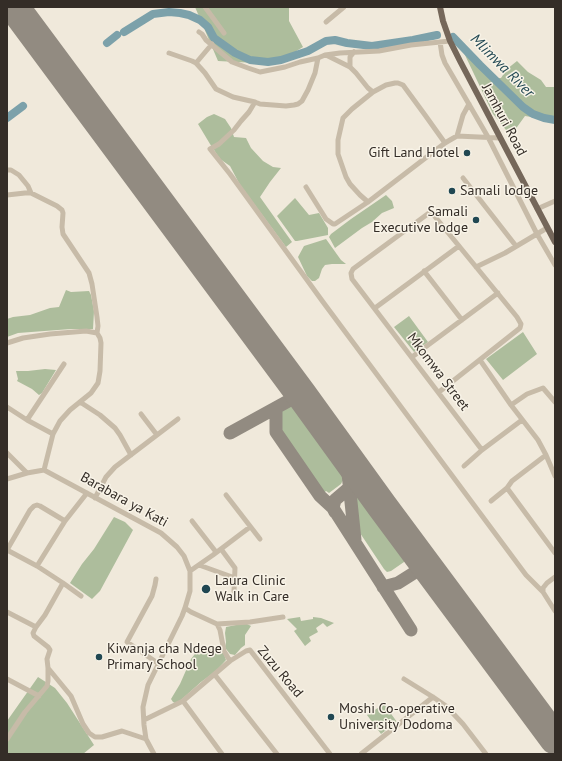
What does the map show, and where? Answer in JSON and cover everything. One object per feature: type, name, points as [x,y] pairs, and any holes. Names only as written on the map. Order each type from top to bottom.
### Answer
[{"type":"main road","name":"Jamhuri Road","points":[[440,7],[450,41],[555,242]]},
{"type":"street","points":[[205,7],[224,33]]},
{"type":"street","points":[[326,22],[344,7]]},
{"type":"street","points":[[199,32],[206,40],[232,62],[260,72],[285,67],[325,55],[379,51],[411,45],[450,41]]},
{"type":"street","points":[[440,42],[444,59],[488,137],[537,234],[555,264]]},
{"type":"street","points":[[196,63],[212,44]]},
{"type":"street","points":[[350,66],[350,57],[354,52]]},
{"type":"street","points":[[169,53],[196,63],[216,89],[233,97],[260,104],[286,106],[294,106],[302,101],[315,73],[318,58]]},
{"type":"street","points":[[325,55],[350,66],[373,92]]},
{"type":"street","points":[[368,202],[350,184],[346,177],[338,154],[338,140],[343,118],[373,92],[386,85],[398,83],[426,115],[445,143]]},
{"type":"street","points":[[254,102],[249,112],[234,130],[210,149],[526,575],[543,592],[555,611]]},
{"type":"street","points":[[458,136],[463,115],[469,104]]},
{"type":"street","points":[[306,187],[326,219],[333,224],[368,202],[445,143],[458,136],[500,138]]},
{"type":"street","points":[[7,170],[11,170],[18,174],[28,186],[31,193]]},
{"type":"street","points":[[463,178],[516,246]]},
{"type":"street","points":[[7,195],[31,193],[62,210],[63,234],[89,273],[97,317],[97,334]]},
{"type":"street","points":[[537,209],[555,201]]},
{"type":"street","name":"Mkomwa Street","points":[[459,246],[432,213],[429,213],[353,269],[351,273],[352,279],[482,450]]},
{"type":"street","points":[[476,267],[505,253],[547,228]]},
{"type":"street","points":[[375,308],[459,246],[517,317],[521,324],[520,328],[438,392]]},
{"type":"street","points":[[424,271],[462,320]]},
{"type":"street","points":[[412,357],[498,293]]},
{"type":"street","points":[[7,343],[23,338],[86,331],[97,334],[101,342],[98,383],[91,393],[70,410],[60,421],[53,434],[44,470],[7,479]]},
{"type":"street","points":[[480,360],[511,405],[538,440],[555,476]]},
{"type":"street","points":[[27,420],[64,364]]},
{"type":"street","points":[[511,405],[527,394],[543,388],[555,402]]},
{"type":"street","points":[[80,402],[100,415],[115,428],[131,455]]},
{"type":"street","points":[[7,407],[53,434]]},
{"type":"street","points":[[141,414],[158,435]]},
{"type":"street","points":[[95,498],[106,477],[115,467],[178,419]]},
{"type":"street","points":[[464,466],[482,450],[522,420]]},
{"type":"street","points":[[7,453],[27,473]]},
{"type":"street","points":[[491,501],[507,488],[512,481],[546,455]]},
{"type":"street","name":"Barabara ya Kati","points":[[44,470],[161,533],[169,539],[184,556],[190,571],[190,591],[185,608],[148,685],[143,707],[146,739],[154,754]]},
{"type":"street","points":[[507,488],[555,553]]},
{"type":"street","points":[[37,566],[65,521],[87,493]]},
{"type":"street","points":[[226,494],[260,539]]},
{"type":"street","points":[[65,521],[40,506],[34,506],[30,510],[7,550],[37,566],[81,596]]},
{"type":"street","points":[[192,521],[235,568],[234,591]]},
{"type":"street","points":[[190,571],[250,527]]},
{"type":"street","points":[[199,565],[235,578]]},
{"type":"street","points":[[543,592],[543,588],[555,577]]},
{"type":"street","points":[[156,578],[156,585],[152,596],[127,642],[159,664]]},
{"type":"street","points":[[7,739],[25,712],[47,686],[47,659],[50,650],[34,636],[33,632],[45,615],[63,583]]},
{"type":"street","points":[[185,608],[217,624],[250,622],[283,617]]},
{"type":"street","points":[[7,612],[36,627]]},
{"type":"street","points":[[217,624],[220,630],[224,651],[230,662]]},
{"type":"street","name":"Zuzu Road","points":[[144,720],[183,701],[230,662],[246,651],[250,650],[330,754]]},
{"type":"street","points":[[48,668],[71,696],[83,724],[92,736],[102,737],[122,731],[146,739]]},
{"type":"street","points":[[215,675],[277,754]]},
{"type":"street","points":[[7,678],[39,696]]},
{"type":"street","points":[[404,680],[446,706],[463,724],[486,754]]},
{"type":"street","points":[[361,754],[433,697]]},
{"type":"street","points":[[183,701],[222,754]]},
{"type":"green space","points":[[195,7],[289,7],[289,21],[303,47],[275,64],[218,61]]},
{"type":"green space","points":[[459,40],[495,78],[501,78],[507,69],[517,61],[528,72],[541,80],[546,87],[555,87],[555,121],[525,116],[512,134],[506,130],[493,114]]},
{"type":"green space","points":[[214,114],[225,119],[231,128],[234,137],[246,138],[251,148],[263,161],[273,167],[281,168],[260,197],[292,242],[286,247],[240,185],[230,166],[220,159],[198,124]]},
{"type":"green space","points":[[386,195],[392,201],[394,208],[382,213],[372,222],[335,248],[329,237],[331,234]]},
{"type":"green space","points":[[295,198],[309,215],[319,213],[328,228],[328,235],[295,241],[277,216]]},
{"type":"green space","points":[[326,239],[341,260],[346,264],[325,265],[319,278],[312,281],[307,276],[298,257],[304,246]]},
{"type":"green space","points":[[66,290],[71,292],[89,291],[94,311],[93,329],[18,333],[7,337],[7,319],[30,315],[50,308],[59,307]]},
{"type":"green space","points":[[409,316],[428,342],[414,352],[394,327]]},
{"type":"green space","points":[[523,332],[537,354],[503,380],[486,359]]},
{"type":"green space","points":[[45,369],[56,370],[42,393],[39,395],[32,389],[17,381],[16,371]]},
{"type":"green space","points":[[291,404],[296,406],[339,465],[343,480],[341,484],[329,493],[326,491],[323,494],[279,428],[280,410]]},
{"type":"green space","points":[[361,495],[406,556],[404,562],[391,571],[387,572],[384,569],[360,533],[355,498]]},
{"type":"green space","points":[[114,517],[125,522],[133,530],[100,591],[92,599],[70,583]]},
{"type":"green space","points":[[300,617],[301,621],[313,619],[313,617],[321,618],[334,623],[327,627],[323,623],[316,628],[318,632],[309,637],[311,641],[305,646],[294,631],[297,629],[287,619]]},
{"type":"green space","points":[[241,624],[251,626],[245,635],[245,645],[235,655],[230,654],[225,647],[226,627]]},
{"type":"green space","points":[[217,646],[222,648],[226,660],[216,671],[181,700],[175,703],[173,702],[171,699],[180,684],[191,659],[198,650],[211,649]]},
{"type":"green space","points":[[38,677],[55,688],[67,703],[94,745],[83,754],[7,754],[7,721]]},
{"type":"green space","points":[[384,704],[397,722],[381,734],[367,715]]},
{"type":"waterway","name":"Mlimwa River","points":[[124,32],[153,14],[169,12],[180,13],[200,20],[208,27],[214,38],[235,53],[250,60],[268,62],[281,60],[308,51],[326,41],[335,40],[372,46],[437,35]]},
{"type":"waterway","name":"Mlimwa River","points":[[107,43],[117,35]]},
{"type":"waterway","name":"Mlimwa River","points":[[453,37],[523,107],[533,114],[555,120]]},
{"type":"waterway","name":"Mlimwa River","points":[[7,118],[23,106]]},
{"type":"taxiway","points":[[230,433],[301,394]]},
{"type":"taxiway","points":[[276,408],[276,432],[320,496],[333,508],[411,630]]},
{"type":"taxiway","points":[[343,452],[347,464],[355,540]]},
{"type":"taxiway","points":[[335,512],[333,508],[335,500],[356,481],[357,472]]},
{"type":"taxiway","points":[[383,587],[398,583],[417,571],[422,563],[420,557]]},
{"type":"runway","points":[[14,7],[555,739]]},
{"type":"place","name":"Gift Land Hotel","points":[[467,153]]},
{"type":"place","name":"Samali lodge","points":[[452,191]]},
{"type":"place","name":"Samali Executive lodge","points":[[476,220]]},
{"type":"place","name":"Laura Clinic Walk in Care","points":[[206,589]]},
{"type":"place","name":"Kiwanja cha Ndege Primary School","points":[[99,657]]},
{"type":"place","name":"Moshi Co-operative University Dodoma","points":[[331,717]]}]
